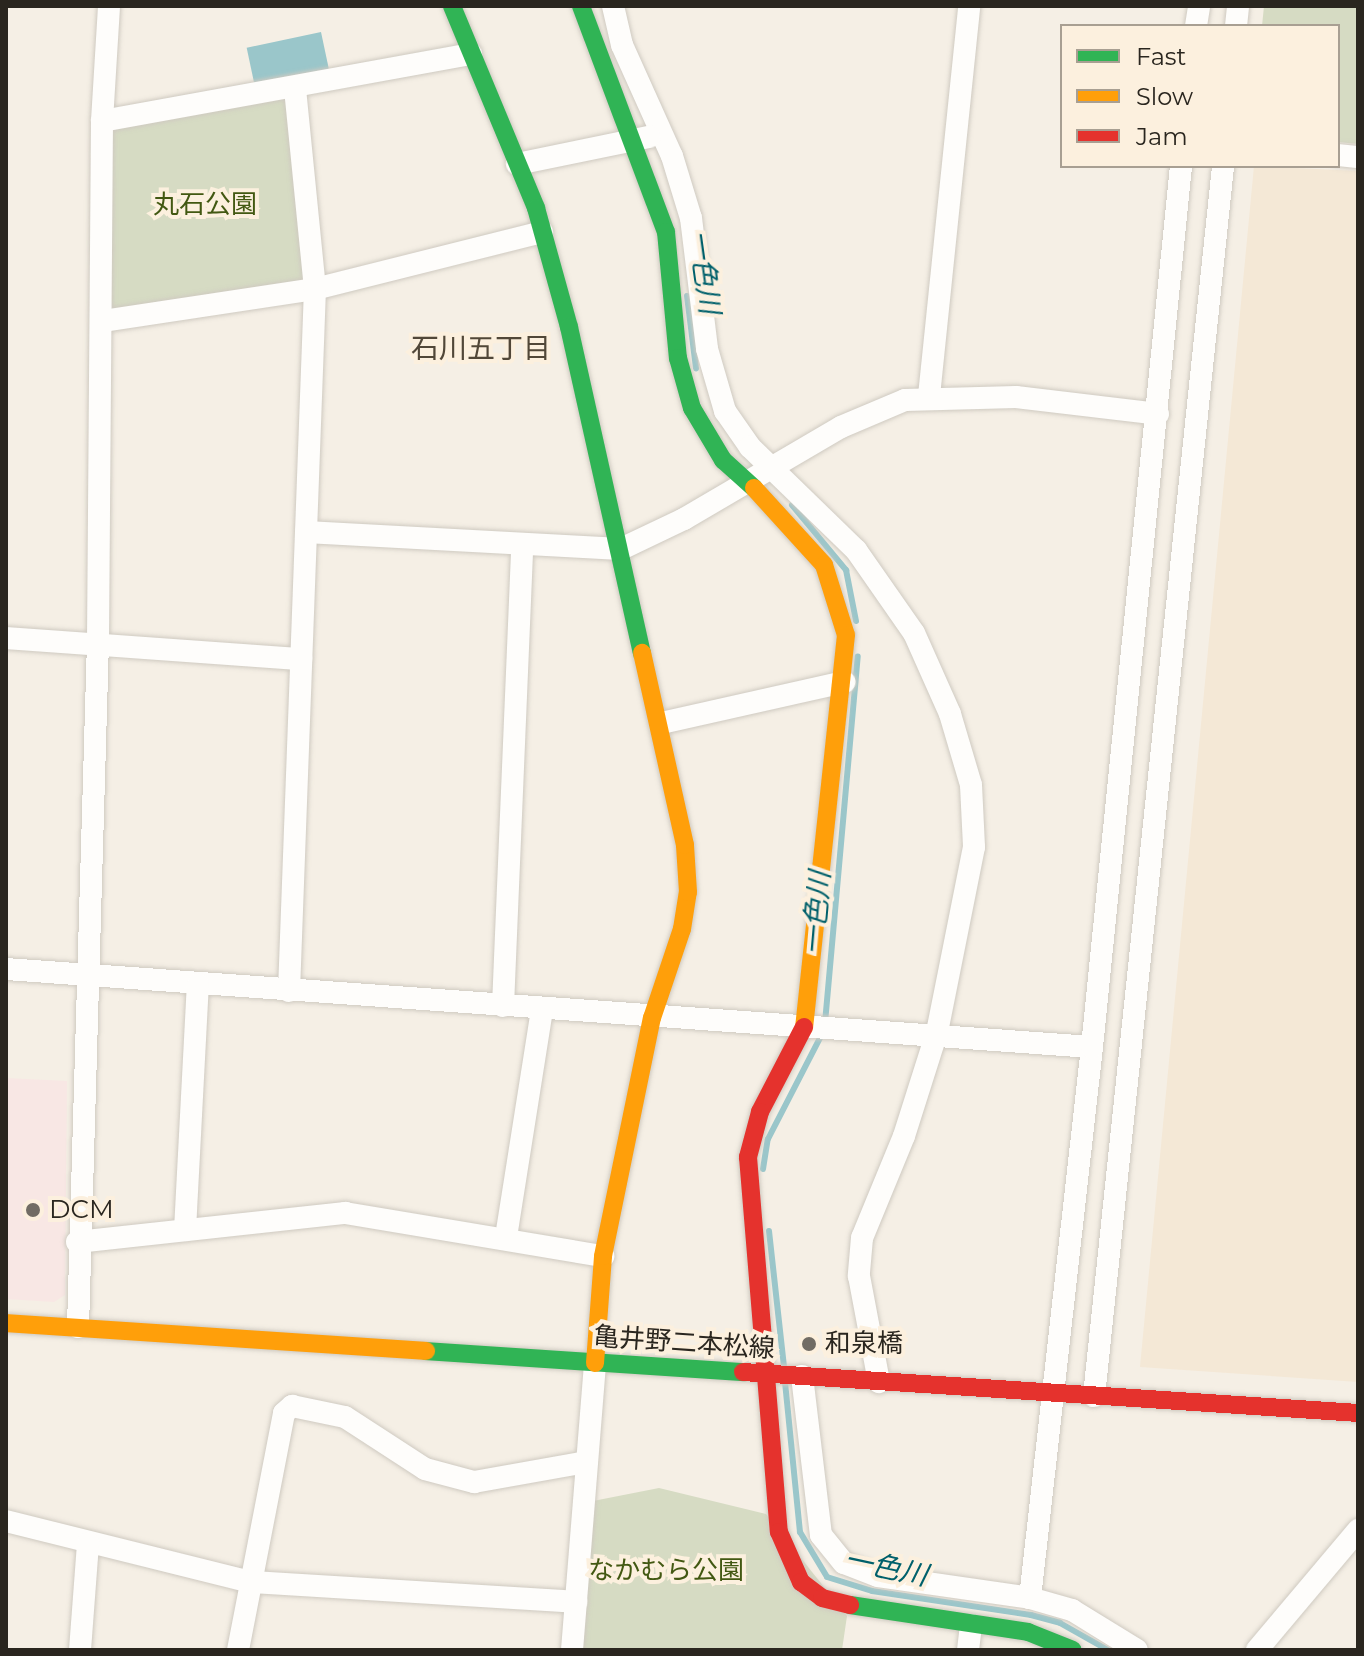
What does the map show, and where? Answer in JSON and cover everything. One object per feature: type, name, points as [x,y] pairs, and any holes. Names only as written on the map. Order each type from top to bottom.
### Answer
[{"type":"street","points":[[78,1327],[77,1242],[98,641],[103,321],[102,121],[109,6]]},
{"type":"street","points":[[452,6],[542,232],[621,549],[685,845],[688,892],[682,929],[652,1018],[603,1256],[572,1650]]},
{"type":"street","points":[[581,6],[666,232],[683,382],[705,435],[824,565],[846,635],[817,1024],[760,1112],[748,1157],[771,1374],[779,1532],[801,1582],[847,1607],[1028,1632],[1073,1650]]},
{"type":"street","points":[[613,6],[622,45],[662,134],[691,218],[716,391],[736,429],[771,468],[826,517],[886,590],[930,665],[964,753],[976,815],[974,847],[937,1032],[908,1125],[862,1238],[859,1276],[879,1382]]},
{"type":"street","points":[[929,396],[969,6]]},
{"type":"street","points":[[102,121],[471,54]]},
{"type":"street","points":[[289,991],[315,289],[295,88]]},
{"type":"street","points":[[517,164],[662,134]]},
{"type":"street","points":[[1030,1598],[1092,1047],[1181,168]]},
{"type":"street","points":[[1094,1396],[1223,168]]},
{"type":"street","points":[[103,321],[315,289],[542,232]]},
{"type":"street","points":[[306,532],[621,549],[882,407],[929,396],[1016,397],[1158,414]]},
{"type":"street","points":[[503,1006],[522,545]]},
{"type":"street","points":[[6,638],[98,641],[301,659]]},
{"type":"street","points":[[661,723],[844,682]]},
{"type":"street","points":[[6,969],[652,1018],[937,1032],[1092,1047]]},
{"type":"street","points":[[185,1230],[198,984]]},
{"type":"street","points":[[506,1237],[542,1009]]},
{"type":"street","points":[[77,1242],[345,1213],[506,1237],[603,1256]]},
{"type":"street","name":"亀井野二本松線","points":[[6,1323],[1358,1413]]},
{"type":"street","points":[[799,1376],[815,1505],[821,1535],[833,1553],[863,1572],[1030,1598],[1072,1610],[1137,1650]]},
{"type":"street","points":[[238,1650],[284,1413],[292,1406],[345,1417],[425,1469],[474,1482],[586,1462]]},
{"type":"street","points":[[6,1521],[251,1582],[576,1602]]},
{"type":"street","points":[[1257,1650],[1358,1530]]},
{"type":"street","points":[[80,1650],[88,1543]]},
{"type":"street","points":[[968,1650],[971,1625]]},
{"type":"shaded area","points":[[1254,168],[1358,171],[1358,1382],[1140,1367]]},
{"type":"shaded area","name":"DCM","points":[[6,1078],[67,1081],[65,1295],[54,1302],[6,1299]]},
{"type":"green space","points":[[1264,6],[1358,6],[1358,144],[1340,142],[1340,24],[1262,24]]},
{"type":"green space","name":"丸石公園","points":[[295,88],[315,289],[103,321],[102,121]]},
{"type":"green space","name":"なかむら公園","points":[[659,1488],[766,1514],[847,1616],[842,1650],[581,1650],[593,1501]]},
{"type":"water","points":[[321,32],[331,81],[257,97],[247,48]]},
{"type":"waterway","name":"一色川","points":[[687,296],[696,368]]},
{"type":"waterway","name":"一色川","points":[[792,505],[846,570],[856,621]]},
{"type":"waterway","name":"一色川","points":[[825,1023],[858,656]]},
{"type":"waterway","name":"一色川","points":[[763,1169],[768,1139],[822,1034]]},
{"type":"waterway","name":"一色川","points":[[769,1231],[784,1367]]},
{"type":"waterway","name":"一色川","points":[[785,1382],[800,1532],[827,1577],[872,1591],[1031,1615],[1060,1623],[1108,1650]]},
{"type":"traffic: fast","points":[[452,6],[536,208],[569,327],[642,653]]},
{"type":"traffic: fast","points":[[581,6],[666,232],[678,358],[692,408],[723,460],[754,488]]},
{"type":"traffic: fast","points":[[426,1351],[743,1372]]},
{"type":"traffic: fast","points":[[850,1605],[1028,1632],[1073,1650]]},
{"type":"traffic: slow","points":[[754,488],[824,565],[846,635],[804,1027]]},
{"type":"traffic: slow","points":[[595,1363],[603,1256],[652,1018],[682,929],[688,892],[685,845],[642,653]]},
{"type":"traffic: slow","points":[[6,1323],[426,1351]]},
{"type":"traffic: jam","points":[[804,1027],[760,1112],[748,1157],[779,1532],[801,1582],[822,1598],[850,1605]]},
{"type":"traffic: jam","points":[[743,1372],[1358,1413]]},
{"type":"place","name":"DCM","points":[[33,1210]]},
{"type":"place","name":"和泉橋","points":[[809,1344]]},
{"type":"district","name":"石川五丁目","points":[[481,348]]}]
